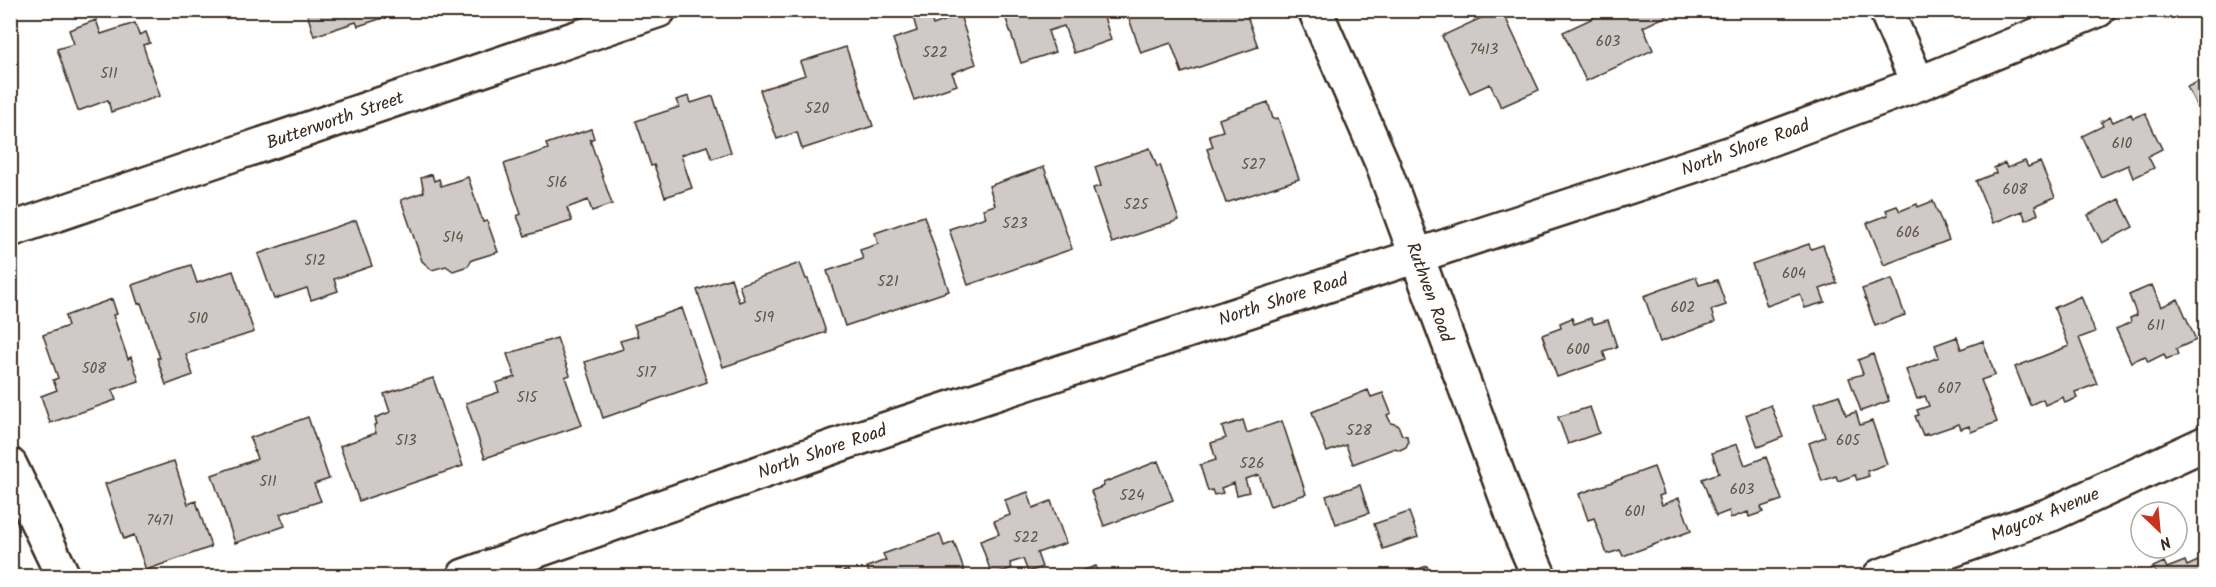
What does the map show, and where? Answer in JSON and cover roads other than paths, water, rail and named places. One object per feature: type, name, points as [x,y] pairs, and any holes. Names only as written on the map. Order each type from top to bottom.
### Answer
[{"type":"street","name":"Butterworth Street","points":[[10,230],[659,10]]},
{"type":"street","name":"Ruthven Road","points":[[1315,10],[1382,163],[1517,526],[1539,576]]},
{"type":"street","points":[[1886,10],[1918,84]]},
{"type":"street","name":"North Shore Road","points":[[464,576],[516,560],[709,489],[850,441],[1732,153],[1918,84],[2098,10]]},
{"type":"street","name":"Maycox Avenue","points":[[1880,576],[2052,514],[2205,443]]},
{"type":"street","points":[[10,465],[63,576]]}]
